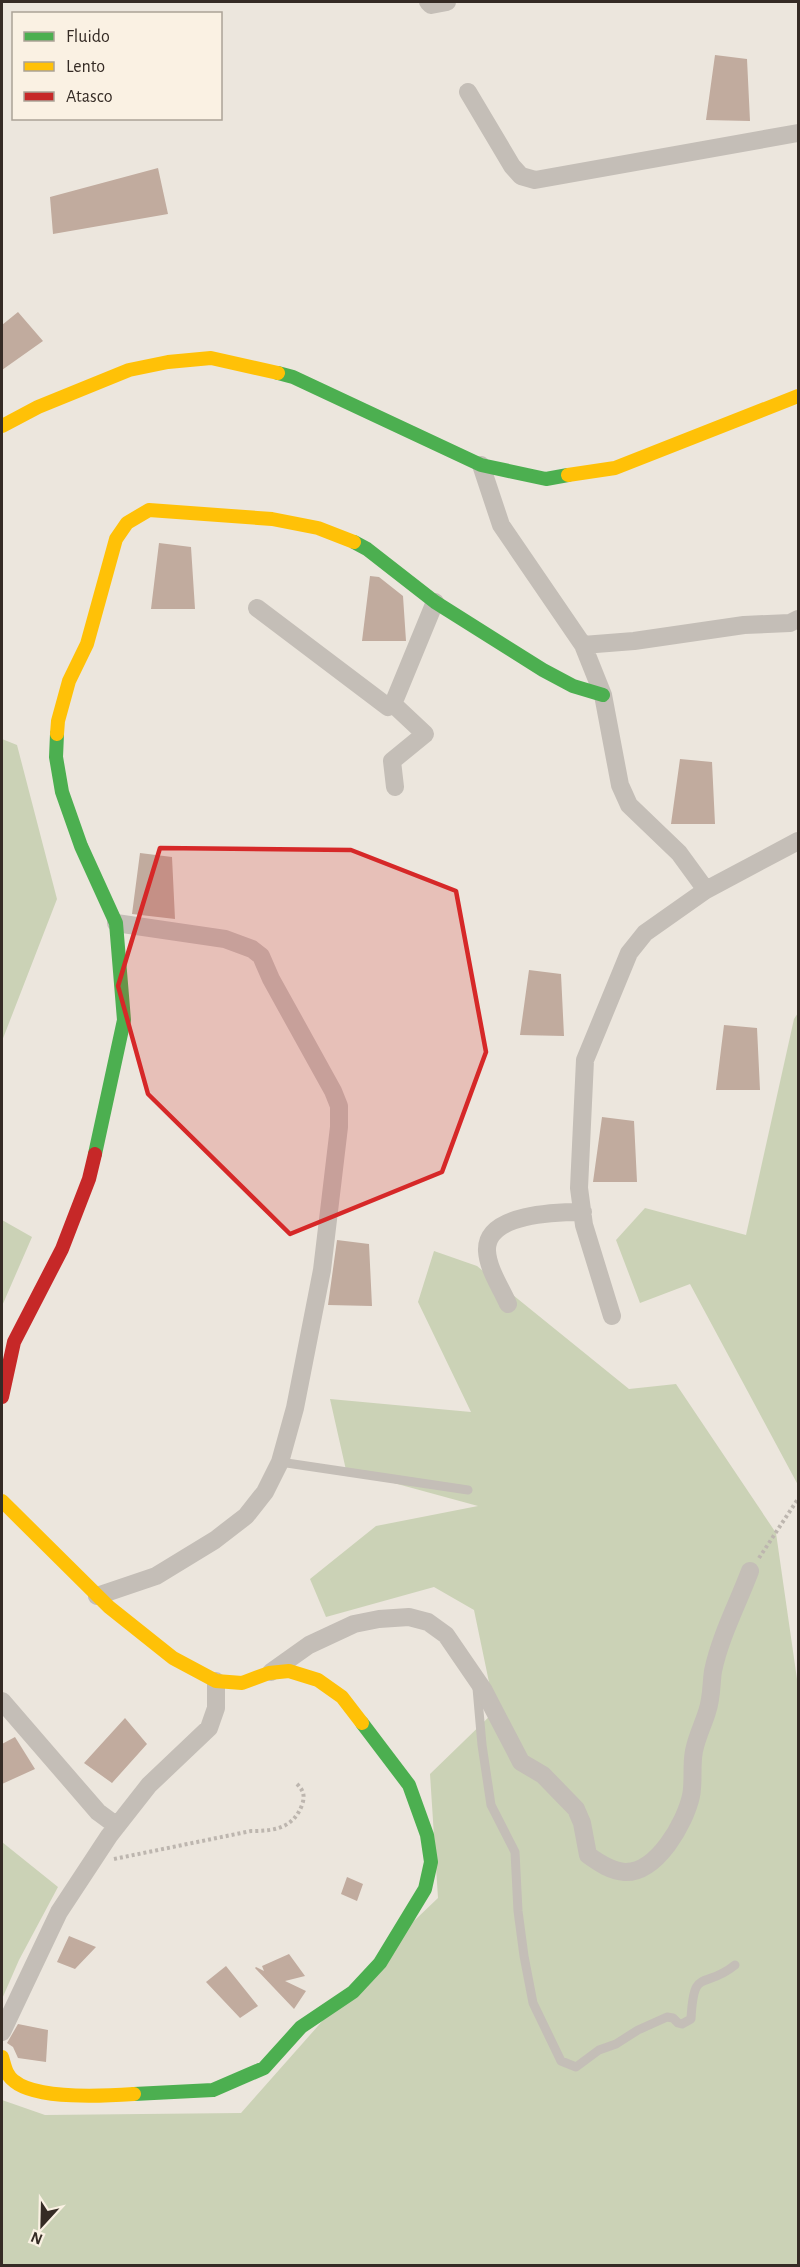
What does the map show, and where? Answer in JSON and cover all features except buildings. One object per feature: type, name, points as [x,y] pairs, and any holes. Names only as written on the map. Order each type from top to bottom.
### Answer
[{"type":"street","points":[[428,2],[431,5],[447,2]]},
{"type":"street","points":[[468,92],[512,166],[521,176],[535,180],[798,133]]},
{"type":"street","points":[[2,426],[38,407],[129,370],[211,358],[293,377],[481,465],[546,479],[615,468],[798,396]]},
{"type":"street","points":[[481,465],[501,525],[583,645],[603,695],[620,785],[629,805],[679,853],[706,890]]},
{"type":"street","points":[[2,1397],[14,1342],[62,1249],[89,1179],[124,1020],[116,923],[81,846],[62,792],[56,758],[58,721],[69,681],[87,644],[116,539],[127,523],[149,510],[272,519],[318,528],[349,538],[367,549],[435,602],[543,670],[573,686],[603,695]]},
{"type":"street","points":[[257,608],[387,707],[393,704],[435,602]]},
{"type":"street","points":[[583,645],[634,641],[744,625],[790,623],[798,619]]},
{"type":"street","points":[[393,704],[425,734],[392,761],[395,788]]},
{"type":"street","points":[[612,1317],[584,1225],[579,1188],[585,1060],[630,953],[645,933],[706,890],[798,841]]},
{"type":"street","points":[[97,1596],[156,1576],[215,1540],[246,1515],[265,1492],[280,1462],[295,1408],[322,1270],[339,1127],[339,1106],[333,1091],[271,979],[261,956],[252,949],[225,939],[116,923]]},
{"type":"street","points":[[508,1304],[490,1263],[487,1250],[492,1236],[503,1225],[525,1217],[559,1212],[583,1212]]},
{"type":"street","points":[[2,1501],[97,1596],[173,1658],[216,1682],[242,1683],[269,1673],[289,1671],[318,1680],[342,1697],[410,1785],[427,1835],[431,1862],[425,1889],[380,1963],[353,1992],[301,2027],[264,2068],[213,2090],[81,2097],[25,2088],[6,2072],[2,2057]]},
{"type":"street","points":[[269,1673],[309,1645],[354,1624],[409,1617],[428,1622],[446,1635],[476,1680],[521,1762],[543,1776],[576,1809],[582,1823],[588,1855],[612,1869],[627,1872],[645,1865],[661,1852],[674,1838],[686,1814],[692,1793],[692,1763],[698,1731],[708,1711],[714,1671],[750,1571]]},
{"type":"street","points":[[2,2032],[59,1912],[96,1856],[149,1785],[209,1728],[216,1708],[216,1682]]},
{"type":"street","points":[[2,1701],[99,1812],[117,1826]]},
{"type":"lane","points":[[280,1462],[468,1490]]},
{"type":"lane","points":[[476,1680],[490,1805],[515,1852],[521,1934],[533,2003],[561,2061],[576,2067],[599,2050],[616,2044],[638,2030],[667,2017],[673,2018],[678,2023],[687,2022],[691,2019],[696,1984],[704,1979],[722,1975],[735,1965]]},
{"type":"path","points":[[750,1571],[798,1499]]},
{"type":"path","points":[[96,1856],[111,1860],[250,1831],[273,1831],[289,1825],[299,1814],[304,1791],[297,1784]]},
{"type":"highlighted area","points":[[160,848],[351,850],[456,891],[486,1052],[442,1172],[290,1234],[148,1094],[118,986]]},
{"type":"green space","points":[[2,739],[17,745],[57,899],[2,1041]]},
{"type":"green space","points":[[798,1013],[798,1485],[690,1284],[640,1303],[616,1240],[645,1208],[746,1235],[794,1019]]},
{"type":"green space","points":[[2,1220],[32,1237],[2,1306]]},
{"type":"green space","points":[[434,1251],[477,1266],[629,1389],[676,1384],[776,1533],[798,1686],[798,2265],[2,2265],[2,2100],[45,2115],[241,2113],[394,1940],[438,1898],[430,1774],[495,1711],[474,1610],[434,1587],[326,1617],[310,1579],[376,1526],[478,1506],[346,1470],[330,1399],[471,1412],[418,1302]]},
{"type":"green space","points":[[2,1842],[58,1887],[19,1960],[2,1999]]},
{"type":"traffic: fast","points":[[278,373],[293,377],[481,465],[546,479],[568,475]]},
{"type":"traffic: fast","points":[[354,542],[367,549],[435,602],[543,670],[573,686],[603,695]]},
{"type":"traffic: fast","points":[[57,734],[56,757],[62,792],[81,846],[116,923],[124,1020],[95,1154]]},
{"type":"traffic: fast","points":[[134,2094],[213,2090],[264,2068],[301,2027],[353,1992],[380,1963],[425,1889],[431,1862],[427,1835],[409,1785],[362,1723]]},
{"type":"traffic: slow","points":[[2,426],[38,407],[129,370],[168,362],[211,358],[278,373]]},
{"type":"traffic: slow","points":[[568,475],[615,468],[798,396]]},
{"type":"traffic: slow","points":[[57,734],[58,721],[69,681],[87,644],[116,539],[127,523],[149,510],[272,519],[318,528],[354,542]]},
{"type":"traffic: slow","points":[[2,1501],[109,1607],[173,1658],[216,1681],[242,1683],[269,1673],[289,1671],[318,1680],[342,1697],[362,1723]]},
{"type":"traffic: slow","points":[[2,2057],[11,2079],[38,2091],[72,2095],[134,2094]]},
{"type":"traffic: jam","points":[[2,1397],[14,1342],[62,1249],[89,1179],[95,1154]]}]
